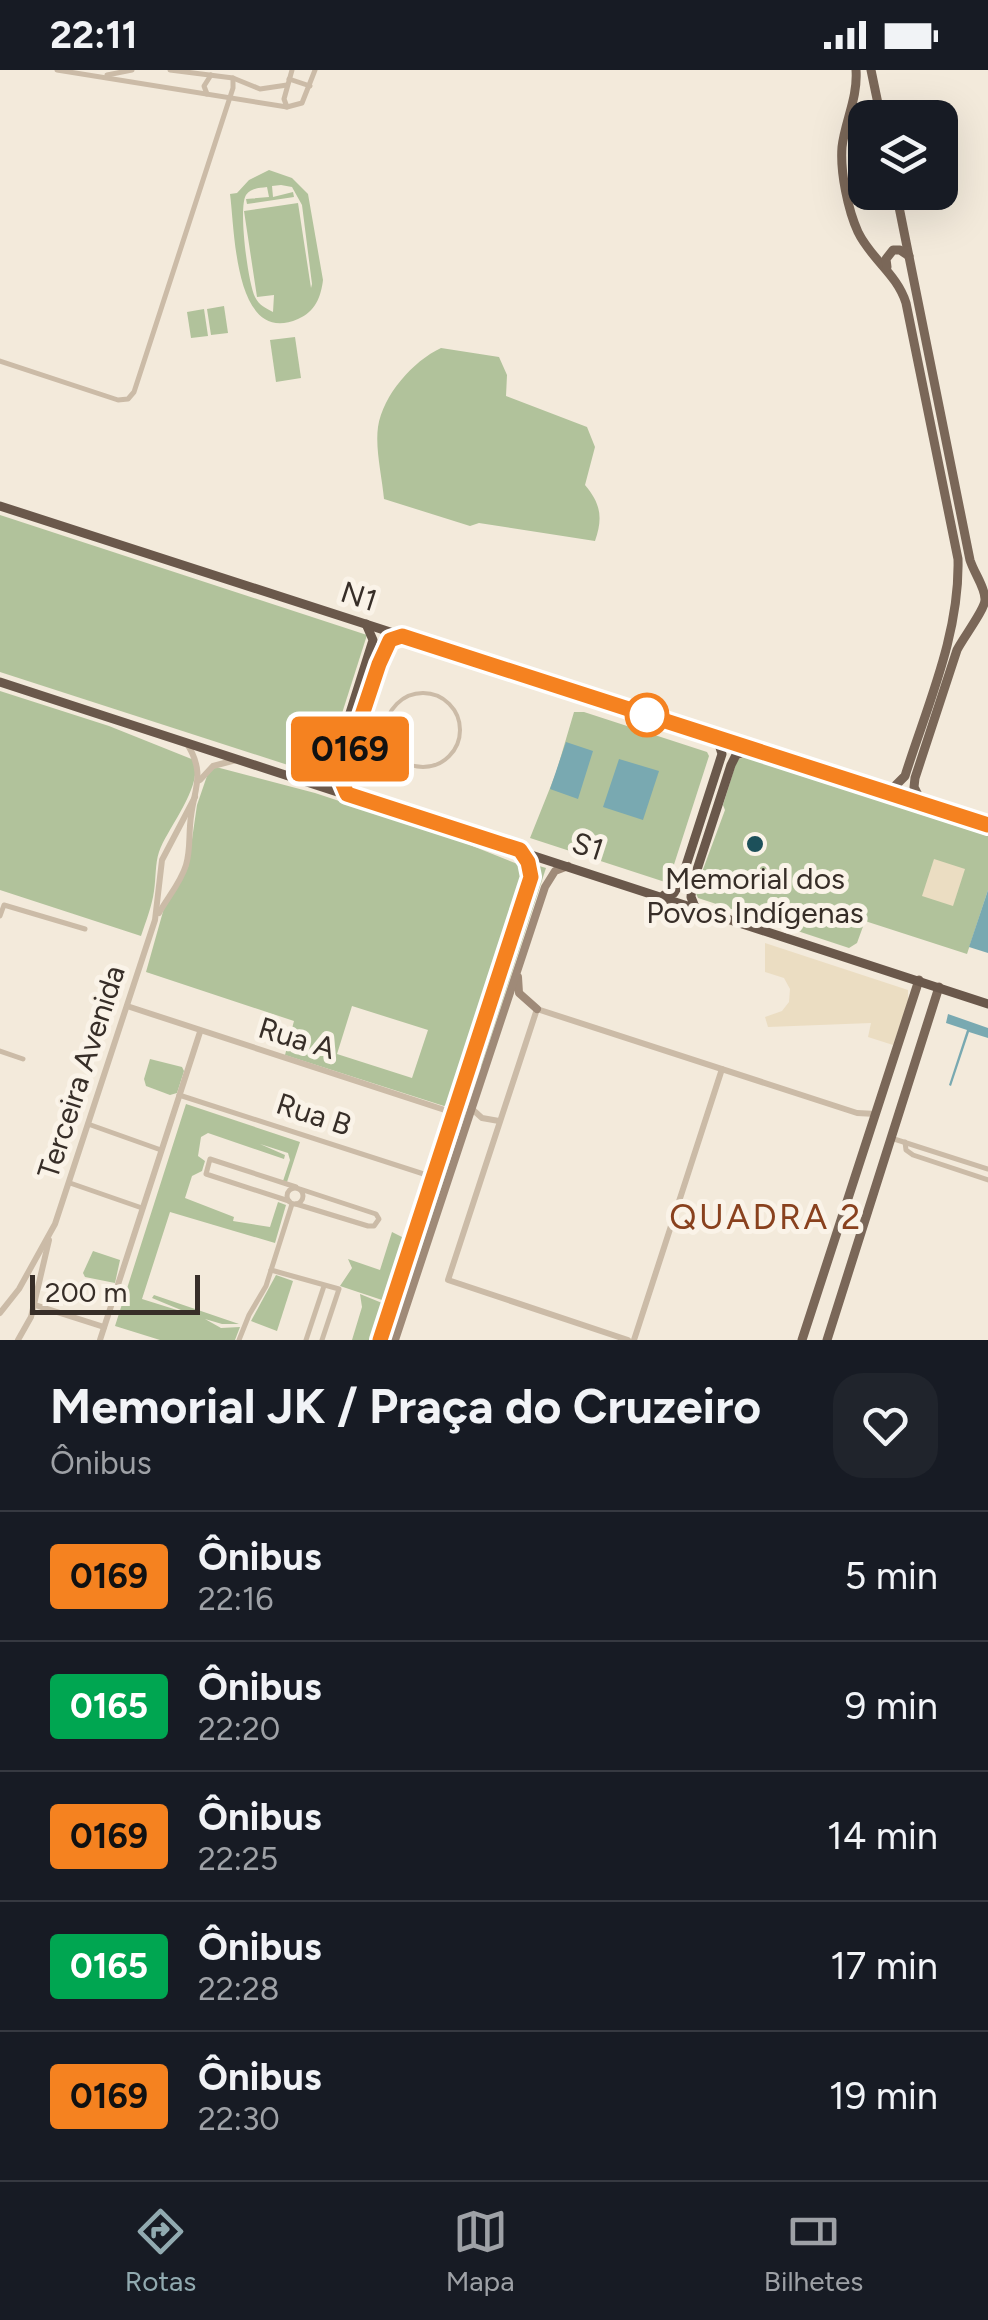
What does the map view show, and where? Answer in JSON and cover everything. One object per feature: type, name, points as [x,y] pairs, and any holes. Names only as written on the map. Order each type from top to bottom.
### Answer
[{"type":"highway","name":"N1","points":[[0,506],[988,825]]},
{"type":"highway","points":[[310,782],[323,780],[332,770],[373,640],[366,624]]},
{"type":"highway","points":[[347,794],[343,772],[379,664],[388,642],[402,636]]},
{"type":"highway","name":"S1","points":[[0,682],[988,1004]]},
{"type":"highway","points":[[662,896],[674,892],[681,881],[722,754],[717,738]]},
{"type":"highway","points":[[696,908],[691,898],[692,885],[731,764],[740,753],[752,750]]},
{"type":"main road","points":[[854,100],[856,70]]},
{"type":"main road","points":[[871,70],[876,100]]},
{"type":"main road","points":[[848,127],[842,149],[848,187]]},
{"type":"main road","points":[[852,210],[864,241],[887,268],[906,304],[956,540],[958,608],[967,616],[984,611]]},
{"type":"main road","points":[[900,210],[970,560],[984,594],[984,611],[966,630],[957,650],[916,778],[914,787],[923,804]]},
{"type":"main road","points":[[887,268],[886,259],[893,250],[909,256]]},
{"type":"main road","points":[[880,790],[894,787],[905,776],[948,642],[957,601]]},
{"type":"main road","points":[[380,1340],[530,882],[528,862],[520,850]]},
{"type":"main road","points":[[395,1340],[547,882],[555,870],[568,866]]},
{"type":"main road","points":[[518,965],[519,994],[537,1009]]},
{"type":"main road","points":[[802,1340],[919,980]]},
{"type":"main road","points":[[827,1340],[939,988]]},
{"type":"main road","points":[[468,1071],[476,1069],[481,1075]]},
{"type":"main road","points":[[441,1154],[446,1160],[454,1159]]},
{"type":"main road","points":[[854,1182],[868,1178],[875,1190]]},
{"type":"street","points":[[57,70],[287,107],[302,104],[314,70]]},
{"type":"street","points":[[94,75],[132,70]]},
{"type":"street","points":[[170,70],[233,78],[260,89],[288,82],[310,86]]},
{"type":"street","points":[[287,107],[284,99],[292,70]]},
{"type":"street","points":[[208,94],[204,86],[211,75]]},
{"type":"street","points":[[0,361],[118,400],[128,399],[134,392],[233,88],[233,78]]},
{"type":"street","points":[[434,694],[458,715],[457,746],[451,756],[432,766],[409,764],[390,748],[386,724],[399,702],[409,696],[434,694]]},
{"type":"street","points":[[155,920],[186,868],[199,781],[197,761],[185,741]]},
{"type":"street","points":[[199,781],[213,766],[240,760]]},
{"type":"street","points":[[155,920],[162,860],[195,797]]},
{"type":"street","points":[[175,834],[190,842]]},
{"type":"street","points":[[162,877],[171,883],[179,880]]},
{"type":"street","points":[[0,916],[4,905],[85,929]]},
{"type":"street","name":"Terceira Avenida","points":[[18,1340],[31,1317],[49,1238],[155,920]]},
{"type":"street","name":"Rua A","points":[[127,1006],[454,1112]]},
{"type":"street","points":[[722,1069],[631,1340],[448,1280],[494,1139],[495,1124],[537,1009],[722,1069],[857,1113],[874,1119]]},
{"type":"street","points":[[100,1340],[200,1032]]},
{"type":"street","points":[[0,1051],[22,1059]]},
{"type":"street","name":"Rua B","points":[[179,1094],[434,1177]]},
{"type":"street","points":[[471,1108],[495,1124]]},
{"type":"street","points":[[466,1123],[495,1124]]},
{"type":"street","points":[[88,1124],[161,1150]]},
{"type":"street","points":[[891,1138],[988,1170]]},
{"type":"street","points":[[905,1142],[906,1150],[913,1155],[988,1180]]},
{"type":"street","points":[[210,1159],[298,1188],[376,1214],[378,1220],[374,1226],[368,1226],[206,1174],[210,1159]]},
{"type":"street","points":[[68,1182],[142,1208]]},
{"type":"street","points":[[279,1198],[284,1184]]},
{"type":"street","points":[[240,1339],[271,1270],[293,1203],[304,1196],[298,1188]]},
{"type":"street","points":[[293,1203],[287,1194],[298,1188]]},
{"type":"street","name":"Terceira Avenida","points":[[0,1313],[49,1238]]},
{"type":"street","points":[[271,1270],[339,1289],[322,1340]]},
{"type":"street","points":[[306,1340],[324,1286]]},
{"type":"street","points":[[19,1289],[51,1312],[104,1327]]},
{"type":"street","points":[[0,1302],[12,1298]]},
{"type":"street","points":[[31,1317],[51,1312]]},
{"type":"green space","points":[[269,170],[292,178],[308,194],[323,280],[316,303],[298,319],[277,323],[261,316],[242,280],[230,194],[237,193],[249,180]],"holes":[[[272,186],[292,187],[302,205],[311,288],[298,203],[244,211],[257,297],[274,295],[273,312],[258,302],[252,289],[245,246],[243,214],[244,203],[246,195],[250,191],[267,187],[269,197],[246,199],[247,204],[294,197],[293,192],[273,197]]]},
{"type":"green space","points":[[224,306],[228,333],[211,335],[207,309]]},
{"type":"green space","points":[[204,309],[208,336],[191,338],[187,312]]},
{"type":"green space","points":[[295,337],[301,378],[276,382],[270,340]]},
{"type":"green space","points":[[441,348],[499,357],[507,375],[506,396],[587,427],[595,447],[585,485],[599,512],[595,541],[479,523],[470,526],[384,499],[377,444],[381,415],[401,380]]},
{"type":"green space","points":[[0,515],[367,635],[322,776],[0,672]]},
{"type":"green space","points":[[0,691],[109,726],[194,760],[194,782],[159,852],[153,897],[141,936],[0,890]]},
{"type":"green space","points":[[574,712],[707,752],[709,756],[669,880],[665,882],[530,838],[556,773]]},
{"type":"green space","points":[[744,757],[988,836],[988,890],[967,954],[865,921],[857,943],[849,948],[698,898],[695,891],[725,810],[723,805],[737,760]]},
{"type":"green space","points":[[216,767],[315,793],[525,867],[527,880],[466,1069],[450,1104],[444,1106],[285,1055],[294,1021],[146,972],[164,908],[188,867],[197,805],[208,773]],"holes":[[[352,1006],[428,1030],[412,1078],[337,1054]]]},
{"type":"green space","points":[[539,866],[546,868],[481,1067],[474,1065]]},
{"type":"green space","points":[[150,1059],[182,1067],[177,1093],[170,1095],[146,1086],[144,1079]]},
{"type":"green space","points":[[473,1073],[465,1115],[449,1156],[458,1114]]},
{"type":"green space","points":[[186,1104],[300,1142],[287,1182],[283,1181],[290,1160],[288,1153],[260,1144],[285,1155],[284,1159],[208,1133],[201,1137],[198,1156],[205,1161],[202,1171],[192,1176],[185,1198],[234,1217],[233,1221],[270,1227],[278,1202],[286,1205],[275,1243],[170,1212],[142,1299],[193,1315],[152,1298],[154,1295],[239,1324],[205,1319],[221,1328],[240,1327],[235,1340],[160,1340],[115,1326]]},
{"type":"green space","points":[[442,1162],[449,1164],[392,1340],[384,1340]]},
{"type":"green space","points":[[392,1232],[408,1240],[388,1302],[340,1286],[352,1268],[348,1259],[380,1270]]},
{"type":"green space","points":[[93,1251],[120,1260],[115,1283],[85,1277],[83,1273]]},
{"type":"green space","points":[[276,1275],[293,1281],[277,1331],[251,1321]]},
{"type":"green space","points":[[360,1294],[387,1305],[376,1340],[352,1340],[362,1307]]},
{"type":"shaded area","points":[[934,859],[965,869],[953,906],[922,896]]},
{"type":"shaded area","points":[[765,943],[908,990],[908,1002],[893,1045],[868,1037],[871,1023],[768,1027],[765,1017],[782,1011],[789,1002],[790,989],[784,978],[765,972]]},
{"type":"water","points":[[566,742],[593,751],[578,799],[550,789]]},
{"type":"water","points":[[619,759],[659,771],[643,820],[603,807]]},
{"type":"water","points":[[988,890],[988,953],[969,947]]},
{"type":"water","points":[[948,1014],[988,1028],[988,1038],[969,1032],[951,1086],[967,1030],[946,1023]]},
{"type":"bus line","name":"0169","points":[[380,1340],[531,877],[520,850],[347,794],[343,772],[390,640],[402,636],[988,825]]},
{"type":"place","name":"Memorial dos Povos Indígenas","points":[[755,844]]},
{"type":"district","name":"QUADRA 2","points":[[766,1217]]}]
